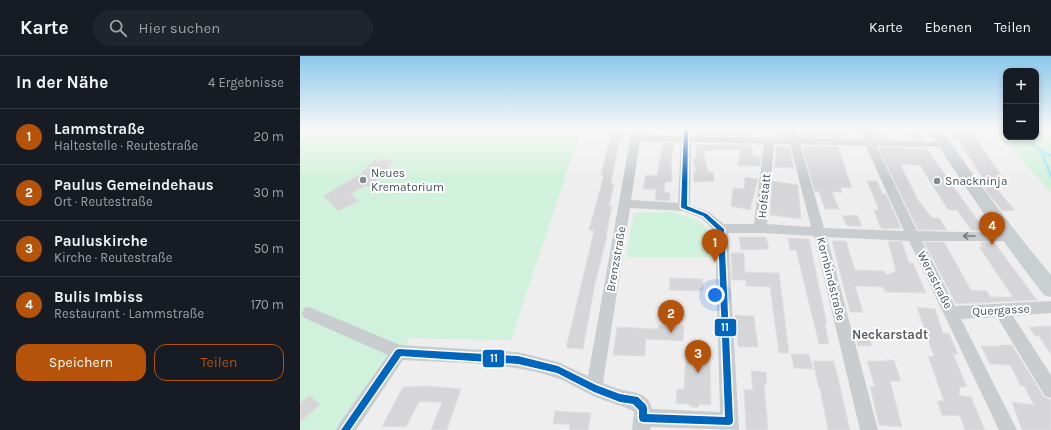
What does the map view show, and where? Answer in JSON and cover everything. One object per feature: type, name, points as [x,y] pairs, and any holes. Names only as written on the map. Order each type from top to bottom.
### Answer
[{"type":"main road","points":[[947,146],[966,178],[1008,236],[1051,290]]},
{"type":"street","name":"Brenzstraße","points":[[594,388],[634,146]]},
{"type":"street","points":[[684,207],[686,146]]},
{"type":"street","name":"Hofstatt","points":[[760,228],[769,146]]},
{"type":"street","name":"Kornbindstraße","points":[[795,146],[819,232],[869,430]]},
{"type":"street","name":"Werastraße","points":[[871,146],[913,236],[1008,430]]},
{"type":"street","points":[[625,204],[684,207],[705,215],[721,229],[760,228],[913,236],[1008,236]]},
{"type":"street","points":[[309,313],[399,352],[518,360],[558,370],[594,388],[620,398],[635,400],[643,408],[642,424],[730,426],[721,229]]},
{"type":"street","name":"Quergasse","points":[[951,313],[1051,307]]},
{"type":"street","points":[[1002,311],[1051,390]]},
{"type":"street","points":[[345,430],[399,352]]},
{"type":"green space","points":[[300,146],[575,146],[511,340],[410,338],[342,430],[300,430]]},
{"type":"green space","points":[[1009,146],[1051,146],[1051,192]]},
{"type":"green space","points":[[670,212],[697,220],[702,224],[709,236],[711,257],[626,257],[634,213]]},
{"type":"building","points":[[608,146],[618,146],[611,184],[614,184],[609,206],[612,206],[607,236],[595,284],[583,349],[566,348],[594,231],[589,230],[604,175],[601,175]]},
{"type":"building","points":[[662,146],[673,146],[671,163],[672,182],[665,182],[664,192],[670,193],[670,201],[655,200],[656,189],[643,189],[646,175],[657,176]]},
{"type":"building","points":[[696,146],[752,146],[753,156],[761,157],[760,166],[738,165],[741,149],[703,151],[708,172],[713,172],[714,181],[694,182],[694,172],[696,172],[693,158],[696,158]]},
{"type":"building","points":[[776,146],[789,146],[794,168],[774,167]]},
{"type":"building","points":[[802,146],[838,147],[852,188],[841,187],[842,192],[832,192],[839,209],[825,209],[819,192],[815,192]]},
{"type":"building","points":[[962,146],[982,146],[1007,184],[986,183]]},
{"type":"building","points":[[878,148],[926,148],[985,231],[972,231],[957,210],[948,210],[920,165],[900,164],[918,200],[932,218],[939,218],[947,230],[918,230]]},
{"type":"building","name":"Neues Krematorium","points":[[375,159],[395,160],[370,187],[365,186],[351,194],[359,201],[338,211],[323,196],[359,175]]},
{"type":"building","points":[[745,177],[758,179],[750,210],[731,206],[733,188],[744,189]]},
{"type":"building","points":[[772,181],[798,185],[801,219],[770,215]]},
{"type":"building","points":[[867,181],[877,181],[882,193],[886,194],[901,228],[884,229],[880,227],[874,210],[879,210]]},
{"type":"building","points":[[996,187],[1015,210],[1002,211],[984,188]]},
{"type":"building","points":[[857,215],[862,226],[847,226],[842,216]]},
{"type":"building","points":[[739,237],[766,237],[769,249],[741,250]]},
{"type":"building","points":[[788,238],[809,239],[827,324],[825,324],[829,344],[819,344],[796,250],[790,250]]},
{"type":"building","points":[[832,241],[846,241],[855,270],[884,271],[886,275],[896,271],[888,241],[902,242],[909,263],[913,263],[926,293],[885,292],[883,287],[855,286],[863,312],[850,312]]},
{"type":"building","points":[[924,242],[944,242],[971,290],[987,291],[990,297],[1013,297],[979,247],[983,247],[980,242],[994,242],[1037,300],[956,304]]},
{"type":"building","points":[[731,253],[744,253],[745,272],[779,273],[789,353],[779,353],[770,287],[746,286],[746,280],[732,280]]},
{"type":"building","points":[[670,278],[703,279],[703,291],[669,290]]},
{"type":"building","points":[[917,307],[935,309],[943,333],[949,333],[958,354],[953,354],[967,387],[960,387],[959,395],[971,397],[985,430],[965,430],[960,416],[942,415],[937,401],[944,401],[928,356],[934,357]]},
{"type":"building","points":[[735,315],[754,316],[758,347],[738,347]]},
{"type":"building","points":[[658,325],[684,326],[683,341],[646,339],[645,356],[613,355],[617,327],[658,329]]},
{"type":"building","points":[[1051,326],[1051,355],[1039,336],[1035,336],[1029,327]]},
{"type":"building","points":[[856,336],[869,337],[872,346],[858,346]]},
{"type":"building","points":[[1012,345],[1044,397],[1051,400],[1051,430],[1022,430],[1012,402],[1034,405],[1024,386],[1021,386],[1010,365],[990,364],[981,346]]},
{"type":"building","points":[[686,352],[698,353],[700,356],[710,356],[711,405],[700,404],[697,408],[688,404],[676,403],[677,389],[684,389]]},
{"type":"building","points":[[791,354],[809,354],[813,369],[794,368]]},
{"type":"building","points":[[894,360],[901,381],[890,381],[902,427],[879,425],[870,386],[875,387],[867,361]]},
{"type":"building","points":[[813,361],[834,361],[850,430],[828,430]]},
{"type":"building","points":[[751,371],[766,372],[767,384],[764,384],[768,430],[746,430],[744,389],[753,390]]},
{"type":"building","points":[[426,386],[461,389],[447,430],[431,430],[442,402],[419,402],[406,427],[382,426],[403,387]]},
{"type":"building","points":[[310,395],[320,405],[300,422],[300,404]]},
{"type":"building","points":[[555,411],[591,413],[588,430],[569,430],[570,424],[553,424]]},
{"type":"waterway","points":[[1035,146],[1041,151]]},
{"type":"waterway","points":[[1041,151],[1051,156]]},
{"type":"waterway","points":[[1041,151],[1051,176]]},
{"type":"transit line","name":"11","points":[[345,430],[399,352],[518,360],[558,370],[594,388],[620,398],[635,400],[643,408],[643,418],[729,421],[721,229],[705,215],[684,207],[686,146]]},
{"type":"place","name":"Neues Krematorium","points":[[363,180]]},
{"type":"place","name":"Snackninja","points":[[937,181]]},
{"type":"place","name":"Bulis Imbiss","points":[[992,245]]},
{"type":"place","name":"Lammstraße","points":[[715,262]]},
{"type":"place","name":"Paulus Gemeindehaus","points":[[671,333]]},
{"type":"place","name":"Pauluskirche","points":[[698,373]]},
{"type":"district","name":"Neckarstadt","points":[[890,334]]}]
